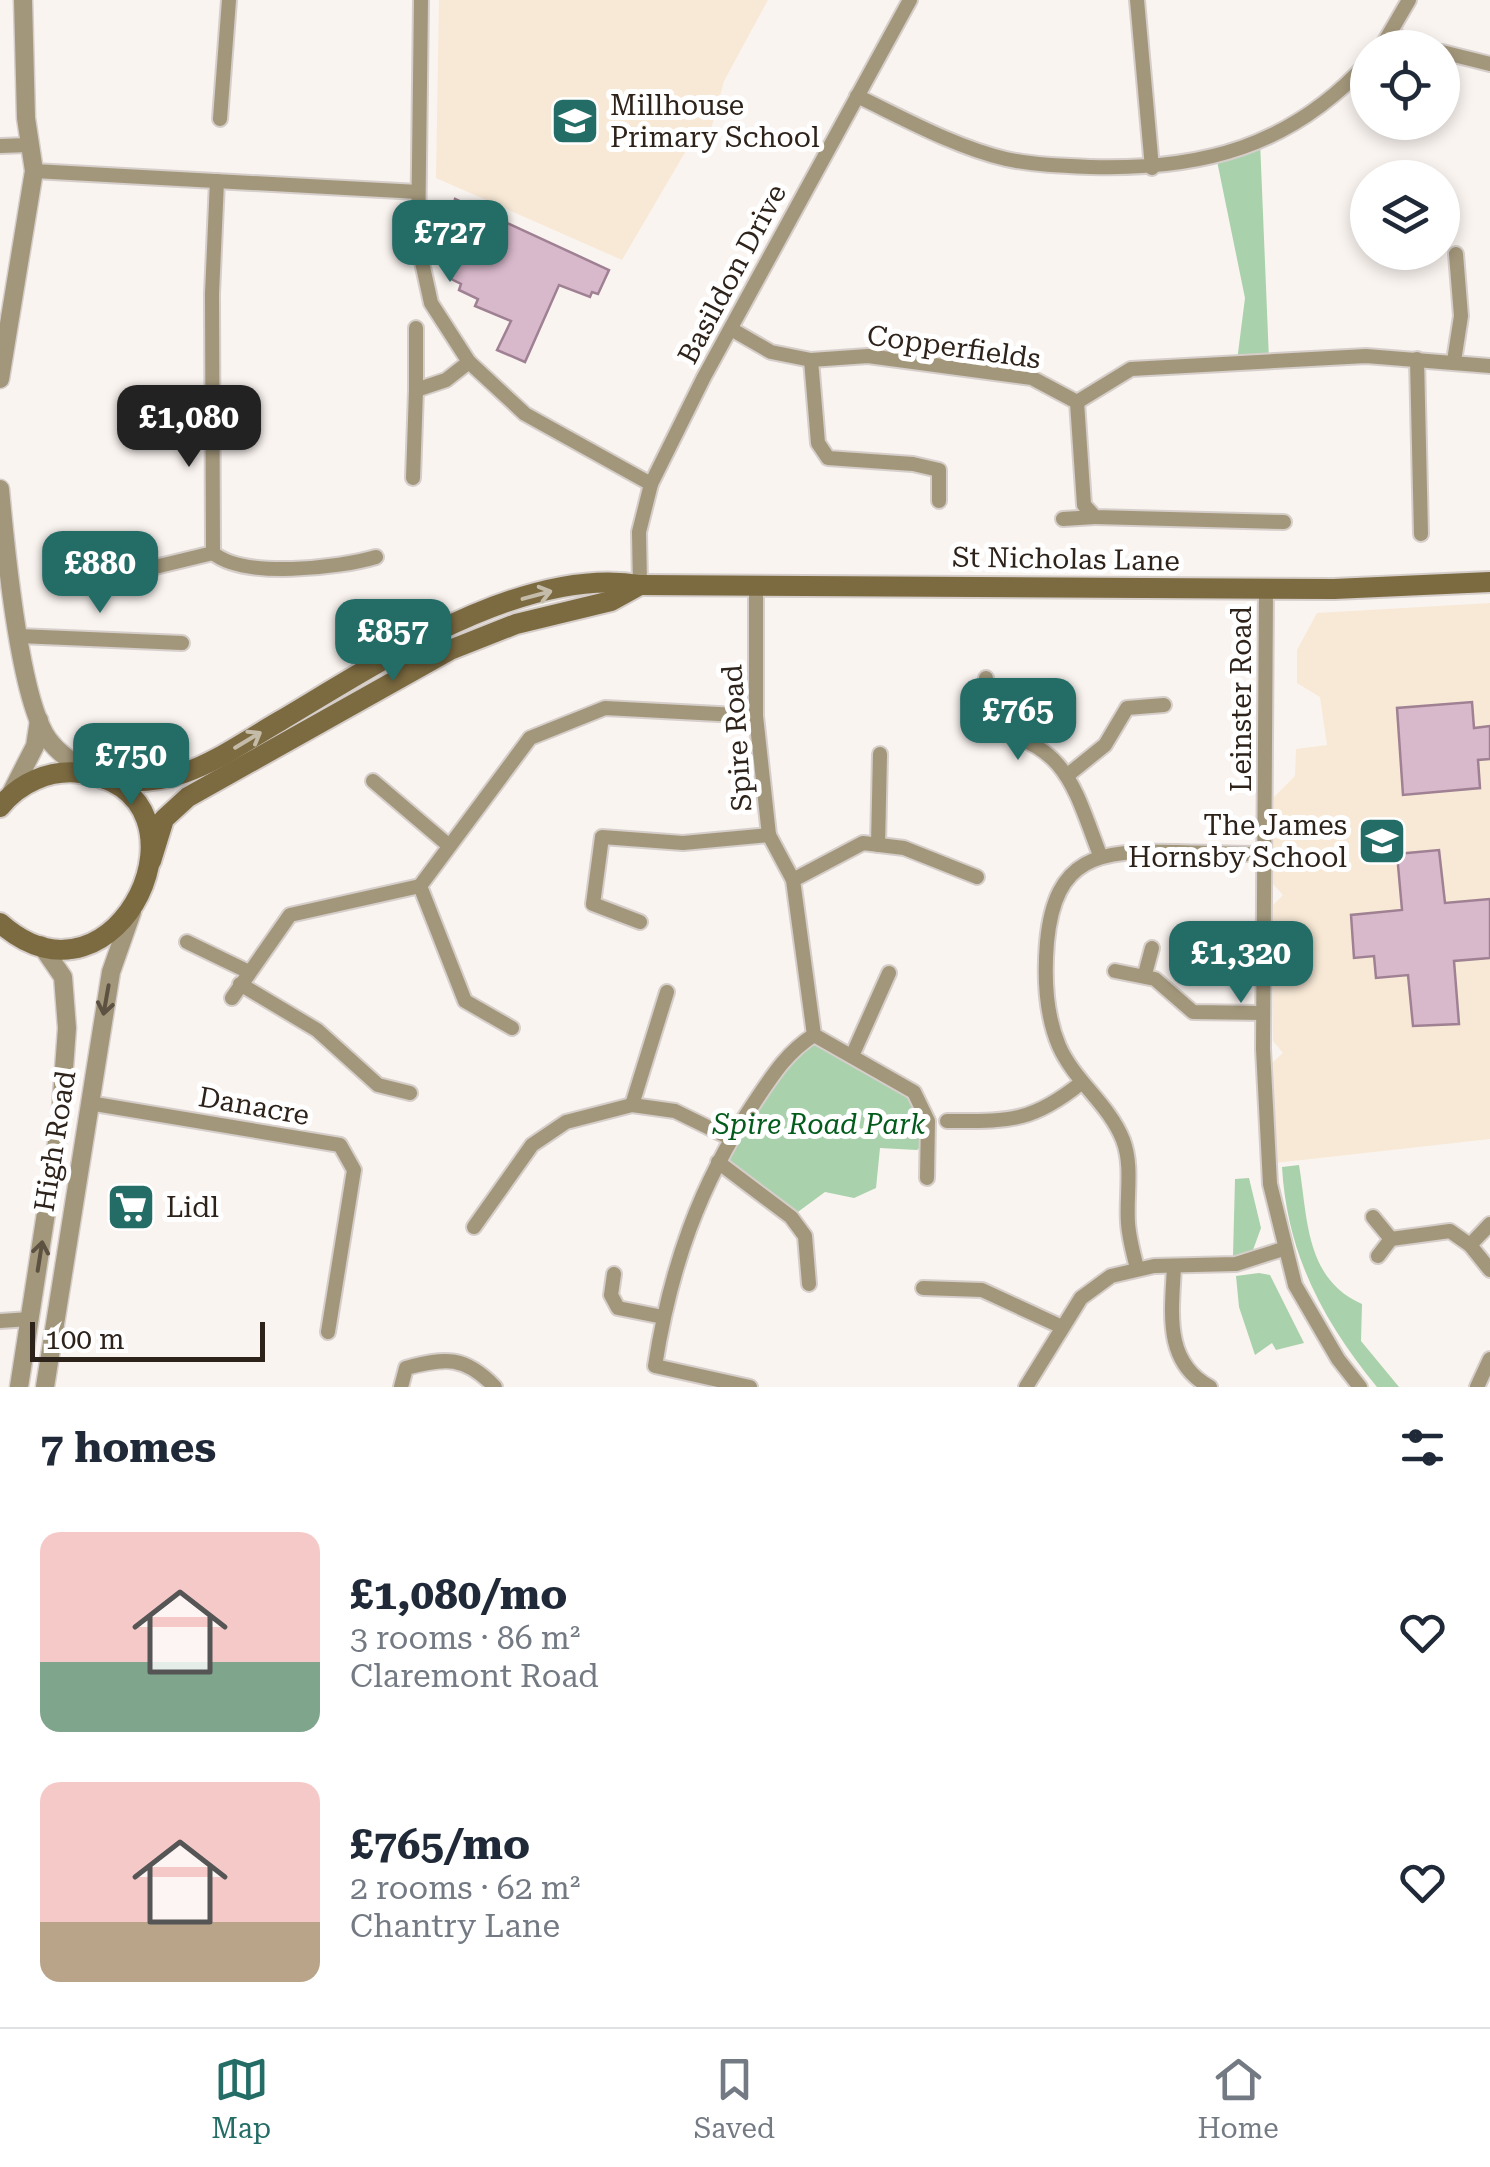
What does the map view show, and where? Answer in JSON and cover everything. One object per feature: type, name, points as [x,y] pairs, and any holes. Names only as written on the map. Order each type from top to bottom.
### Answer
[{"type":"main road","name":"St Nicholas Lane","points":[[2,804],[48,775],[138,784],[190,774],[410,645],[518,600],[607,579],[640,585],[1266,588],[1490,582]]},
{"type":"main road","name":"St Nicholas Lane","points":[[134,907],[164,818],[188,797],[392,679],[516,624],[611,601],[640,585]]},
{"type":"main road","points":[[99,778],[134,802],[144,818],[151,861]]},
{"type":"main road","points":[[0,934],[65,948],[93,942],[110,933],[134,907]]},
{"type":"main road","points":[[0,922],[36,944]]},
{"type":"street","points":[[0,376],[34,172],[29,146],[23,0]]},
{"type":"street","points":[[220,119],[229,0]]},
{"type":"street","points":[[421,0],[418,244],[431,303],[469,362],[525,414],[651,484]]},
{"type":"street","name":"Basildon Drive","points":[[640,585],[639,532],[651,484],[910,0]]},
{"type":"street","points":[[1137,0],[1152,168]]},
{"type":"street","points":[[1395,30],[1410,0]]},
{"type":"street","points":[[1460,56],[1490,64]]},
{"type":"street","points":[[857,96],[1007,159],[1152,168],[1246,148],[1297,123],[1350,81]]},
{"type":"street","points":[[0,146],[29,146]]},
{"type":"street","points":[[34,172],[418,192]]},
{"type":"street","points":[[214,554],[212,294],[217,180]]},
{"type":"street","points":[[1454,361],[1462,316],[1458,270]]},
{"type":"street","points":[[413,478],[416,328]]},
{"type":"street","name":"Copperfields","points":[[732,329],[771,352],[812,360],[868,356],[1032,378],[1076,402]]},
{"type":"street","points":[[1094,516],[1084,505],[1076,402],[1132,369],[1366,356],[1490,366]]},
{"type":"street","points":[[1417,359],[1421,534]]},
{"type":"street","points":[[812,360],[818,443],[828,458],[913,464],[939,470],[939,501]]},
{"type":"street","points":[[416,390],[446,380],[469,362]]},
{"type":"street","points":[[0,489],[20,636],[39,720],[56,749],[99,778]]},
{"type":"street","points":[[1064,519],[1094,516],[1284,522]]},
{"type":"street","points":[[214,554],[224,562],[259,568],[332,565],[376,557]]},
{"type":"street","points":[[62,564],[155,567],[214,554]]},
{"type":"street","name":"Spire Road","points":[[756,586],[756,716],[770,835],[793,880],[814,1035]]},
{"type":"street","name":"Leinster Road","points":[[1266,588],[1263,1013],[1267,1153],[1284,1249],[1312,1316],[1360,1387]]},
{"type":"street","points":[[20,636],[182,643]]},
{"type":"street","points":[[986,678],[984,729],[1036,746],[1070,774],[1100,856]]},
{"type":"street","points":[[1070,774],[1105,745],[1127,708],[1164,705]]},
{"type":"street","points":[[240,985],[290,914],[420,886],[447,844],[530,738],[605,708],[756,716]]},
{"type":"street","points":[[2,804],[30,760],[39,720]]},
{"type":"street","points":[[878,845],[880,754]]},
{"type":"street","points":[[372,781],[447,844]]},
{"type":"street","points":[[640,922],[593,904],[602,837],[683,842],[770,835]]},
{"type":"street","points":[[793,880],[862,843],[904,848],[977,878]]},
{"type":"street","points":[[1137,1268],[1128,1226],[1128,1156],[1112,1118],[1081,1082],[1051,1025],[1046,959],[1052,906],[1059,889],[1084,864],[1100,856],[1134,851],[1266,854]]},
{"type":"street","points":[[420,886],[464,1001],[512,1028]]},
{"type":"street","name":"High Road","points":[[45,1387],[111,972],[134,907]]},
{"type":"street","points":[[187,942],[240,985],[317,1030],[378,1086],[410,1092]]},
{"type":"street","name":"High Road","points":[[19,1387],[60,1123],[67,1028],[63,977],[36,944]]},
{"type":"street","points":[[1146,974],[1152,948]]},
{"type":"street","points":[[1115,971],[1146,974],[1192,1012],[1263,1013]]},
{"type":"street","points":[[852,1056],[889,974]]},
{"type":"street","points":[[632,1104],[666,992]]},
{"type":"street","points":[[750,1387],[655,1366],[663,1317],[688,1221],[730,1138],[793,1048],[814,1035],[914,1092],[927,1112],[931,1137],[926,1178]]},
{"type":"street","points":[[947,1121],[1021,1117],[1048,1110],[1081,1082]]},
{"type":"street","name":"Danacre","points":[[89,1103],[340,1145],[354,1170],[328,1332]]},
{"type":"street","points":[[474,1227],[532,1145],[566,1122],[632,1104],[675,1111],[730,1138]]},
{"type":"street","points":[[718,1162],[798,1226],[805,1236],[809,1284]]},
{"type":"street","points":[[1373,1216],[1391,1239]]},
{"type":"street","points":[[1470,1245],[1490,1224]]},
{"type":"street","points":[[1378,1256],[1391,1239],[1450,1232],[1470,1245],[1490,1270]]},
{"type":"street","points":[[1026,1387],[1062,1327],[1096,1284],[1137,1268],[1236,1264],[1284,1249]]},
{"type":"street","points":[[1174,1266],[1176,1349],[1188,1371],[1210,1387]]},
{"type":"street","points":[[614,1274],[611,1295],[618,1308],[663,1317]]},
{"type":"street","points":[[924,1288],[982,1290],[1062,1327]]},
{"type":"street","points":[[0,1321],[30,1319]]},
{"type":"street","points":[[1477,1387],[1490,1359]]},
{"type":"street","points":[[402,1387],[406,1368],[436,1360],[474,1365],[495,1387]]},
{"type":"shaded area","name":"Millhouse Primary School","points":[[439,0],[768,0],[724,81],[709,137],[697,132],[622,260],[436,178]]},
{"type":"shaded area","name":"The James Hornsby School","points":[[1490,603],[1490,1139],[1275,1163],[1272,1063],[1283,1053],[1273,1041],[1273,905],[1283,895],[1273,884],[1274,797],[1295,776],[1296,749],[1327,745],[1320,697],[1297,683],[1297,650],[1317,613]]},
{"type":"green space","points":[[1260,141],[1269,360],[1237,361],[1245,298],[1216,156]]},
{"type":"green space","name":"Spire Road Park","points":[[814,1035],[914,1092],[927,1112],[923,1145],[917,1150],[880,1148],[876,1188],[854,1198],[825,1192],[791,1217],[718,1162],[743,1118]]},
{"type":"green space","points":[[1299,1165],[1308,1226],[1319,1263],[1343,1293],[1362,1304],[1361,1341],[1399,1387],[1377,1387],[1340,1337],[1311,1285],[1285,1199],[1282,1167]]},
{"type":"green space","points":[[1249,1178],[1261,1228],[1253,1250],[1233,1256],[1235,1179]]},
{"type":"green space","points":[[1270,1275],[1304,1343],[1276,1350],[1272,1343],[1255,1355],[1239,1307],[1236,1276]]},
{"type":"building","points":[[455,199],[609,270],[598,294],[592,292],[590,297],[559,285],[525,362],[497,350],[511,321],[475,306],[478,299],[459,290],[461,284],[451,279],[468,242],[449,233]]},
{"type":"building","name":"The James Hornsby School","points":[[1472,702],[1474,728],[1490,726],[1490,759],[1478,760],[1480,788],[1403,795],[1397,708]]},
{"type":"building","name":"The James Hornsby School","points":[[1439,850],[1445,903],[1490,899],[1490,958],[1454,961],[1459,1024],[1413,1026],[1408,975],[1376,978],[1374,956],[1354,958],[1351,915],[1402,910],[1397,854]]},
{"type":"place","name":"Millhouse Primary School","points":[[575,121]]},
{"type":"place","name":"The James Hornsby School","points":[[1382,841]]},
{"type":"place","name":"Lidl","points":[[131,1207]]}]
